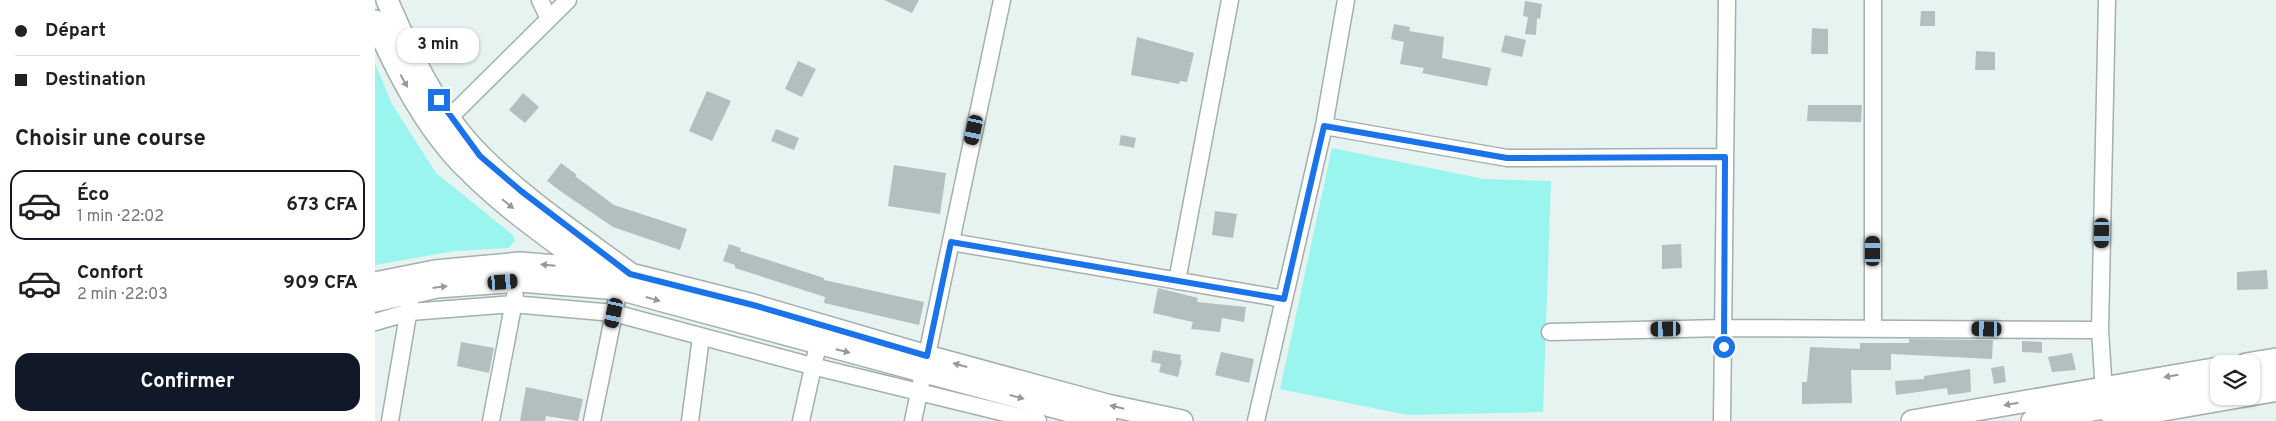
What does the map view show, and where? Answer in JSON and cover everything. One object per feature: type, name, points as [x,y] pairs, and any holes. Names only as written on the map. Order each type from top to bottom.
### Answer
[{"type":"main road","points":[[387,0],[443,124],[466,169],[591,269],[624,282],[820,336],[923,374],[1106,421]]},
{"type":"main road","points":[[375,21],[385,46],[412,94],[443,124],[624,282]]},
{"type":"main road","points":[[375,301],[519,272],[591,269]]},
{"type":"main road","points":[[519,272],[624,282]]},
{"type":"main road","points":[[375,283],[410,293]]},
{"type":"main road","points":[[2260,362],[2276,359]]},
{"type":"main road","points":[[923,374],[1107,405],[1181,421]]},
{"type":"main road","points":[[2260,380],[2276,377]]},
{"type":"main road","points":[[2032,421],[2109,410],[2210,380]]},
{"type":"main road","points":[[1912,421],[2109,410]]},
{"type":"street","points":[[540,0],[549,19]]},
{"type":"street","points":[[443,124],[568,0]]},
{"type":"street","points":[[913,421],[1002,0]]},
{"type":"street","points":[[1177,281],[1230,0]]},
{"type":"street","points":[[1256,421],[1324,126],[1346,0]]},
{"type":"street","points":[[1722,421],[1727,0]]},
{"type":"street","points":[[1873,0],[1873,328]]},
{"type":"street","points":[[2107,0],[2100,330],[2109,410],[2276,393]]},
{"type":"street","points":[[1324,126],[1507,158],[1725,157]]},
{"type":"street","points":[[951,242],[1284,299]]},
{"type":"street","points":[[491,421],[519,272]]},
{"type":"street","points":[[591,421],[614,313],[624,282]]},
{"type":"street","points":[[375,322],[410,293],[614,313],[812,366],[923,374],[1038,421]]},
{"type":"street","points":[[390,421],[410,293]]},
{"type":"street","points":[[1550,332],[1724,328],[2100,330]]},
{"type":"street","points":[[801,421],[820,336]]},
{"type":"street","points":[[690,421],[701,337]]},
{"type":"shaded area","points":[[375,63],[392,104],[436,173],[513,235],[515,240],[509,248],[455,251],[375,265]]},
{"type":"shaded area","points":[[1332,148],[1484,179],[1551,181],[1543,412],[1407,415],[1280,389]]},
{"type":"building","points":[[884,0],[919,0],[912,13]]},
{"type":"building","points":[[1525,1],[1542,4],[1540,19],[1537,18],[1536,35],[1525,34],[1528,17],[1523,16]]},
{"type":"building","points":[[1921,11],[1935,11],[1935,26],[1920,26]]},
{"type":"building","points":[[1394,24],[1410,27],[1409,31],[1444,37],[1442,58],[1491,68],[1487,86],[1422,73],[1424,68],[1400,64],[1404,42],[1391,39]]},
{"type":"building","points":[[1812,28],[1828,29],[1828,54],[1811,54]]},
{"type":"building","points":[[1505,35],[1526,40],[1522,57],[1501,52]]},
{"type":"building","points":[[1137,37],[1194,53],[1187,82],[1180,81],[1179,84],[1131,75]]},
{"type":"building","points":[[1976,51],[1995,52],[1995,70],[1975,70]]},
{"type":"building","points":[[798,61],[816,69],[802,97],[785,89]]},
{"type":"building","points":[[707,91],[731,101],[712,141],[689,131]]},
{"type":"building","points":[[523,93],[539,107],[525,123],[509,110]]},
{"type":"building","points":[[1808,105],[1862,105],[1861,122],[1807,121]]},
{"type":"building","points":[[776,129],[799,138],[794,150],[771,141]]},
{"type":"building","points":[[1121,135],[1136,138],[1134,148],[1119,145]]},
{"type":"building","points":[[561,163],[614,205],[687,229],[680,250],[613,227],[563,193],[547,181]]},
{"type":"building","points":[[894,165],[946,173],[940,214],[888,206]]},
{"type":"building","points":[[1215,211],[1237,214],[1233,238],[1212,235]]},
{"type":"building","points":[[729,244],[741,248],[740,251],[824,278],[824,280],[924,302],[919,325],[824,303],[825,297],[735,268],[735,265],[723,261]]},
{"type":"building","points":[[1681,244],[1682,268],[1662,269],[1662,245]]},
{"type":"building","points":[[2267,270],[2268,289],[2237,290],[2237,272]]},
{"type":"building","points":[[1158,288],[1198,298],[1197,302],[1246,307],[1244,322],[1222,318],[1220,332],[1191,329],[1193,322],[1153,313]]},
{"type":"building","points":[[1909,339],[1993,340],[1992,359],[1891,354],[1891,370],[1851,370],[1852,403],[1802,404],[1802,382],[1807,382],[1810,347],[1860,349],[1860,343],[1909,343]]},
{"type":"building","points":[[2022,341],[2042,342],[2042,353],[2022,352]]},
{"type":"building","points":[[461,342],[494,348],[489,373],[457,366]]},
{"type":"building","points":[[1153,350],[1181,355],[1180,360],[1182,361],[1178,377],[1159,372],[1161,364],[1151,362]]},
{"type":"building","points":[[1221,352],[1254,359],[1249,383],[1215,375]]},
{"type":"building","points":[[2072,353],[2076,370],[2052,372],[2048,357]]},
{"type":"building","points":[[2004,366],[2006,382],[1994,384],[1991,368]]},
{"type":"building","points":[[1970,369],[1971,392],[1948,395],[1947,388],[1896,395],[1895,381],[1924,379],[1924,376]]},
{"type":"building","points":[[526,387],[583,399],[578,421],[546,416],[545,421],[520,421]]},
{"type":"route","points":[[439,100],[451,120],[480,156],[521,191],[630,274],[753,305],[927,356],[951,242],[1284,299],[1324,126],[1507,158],[1725,157],[1724,347]]}]
